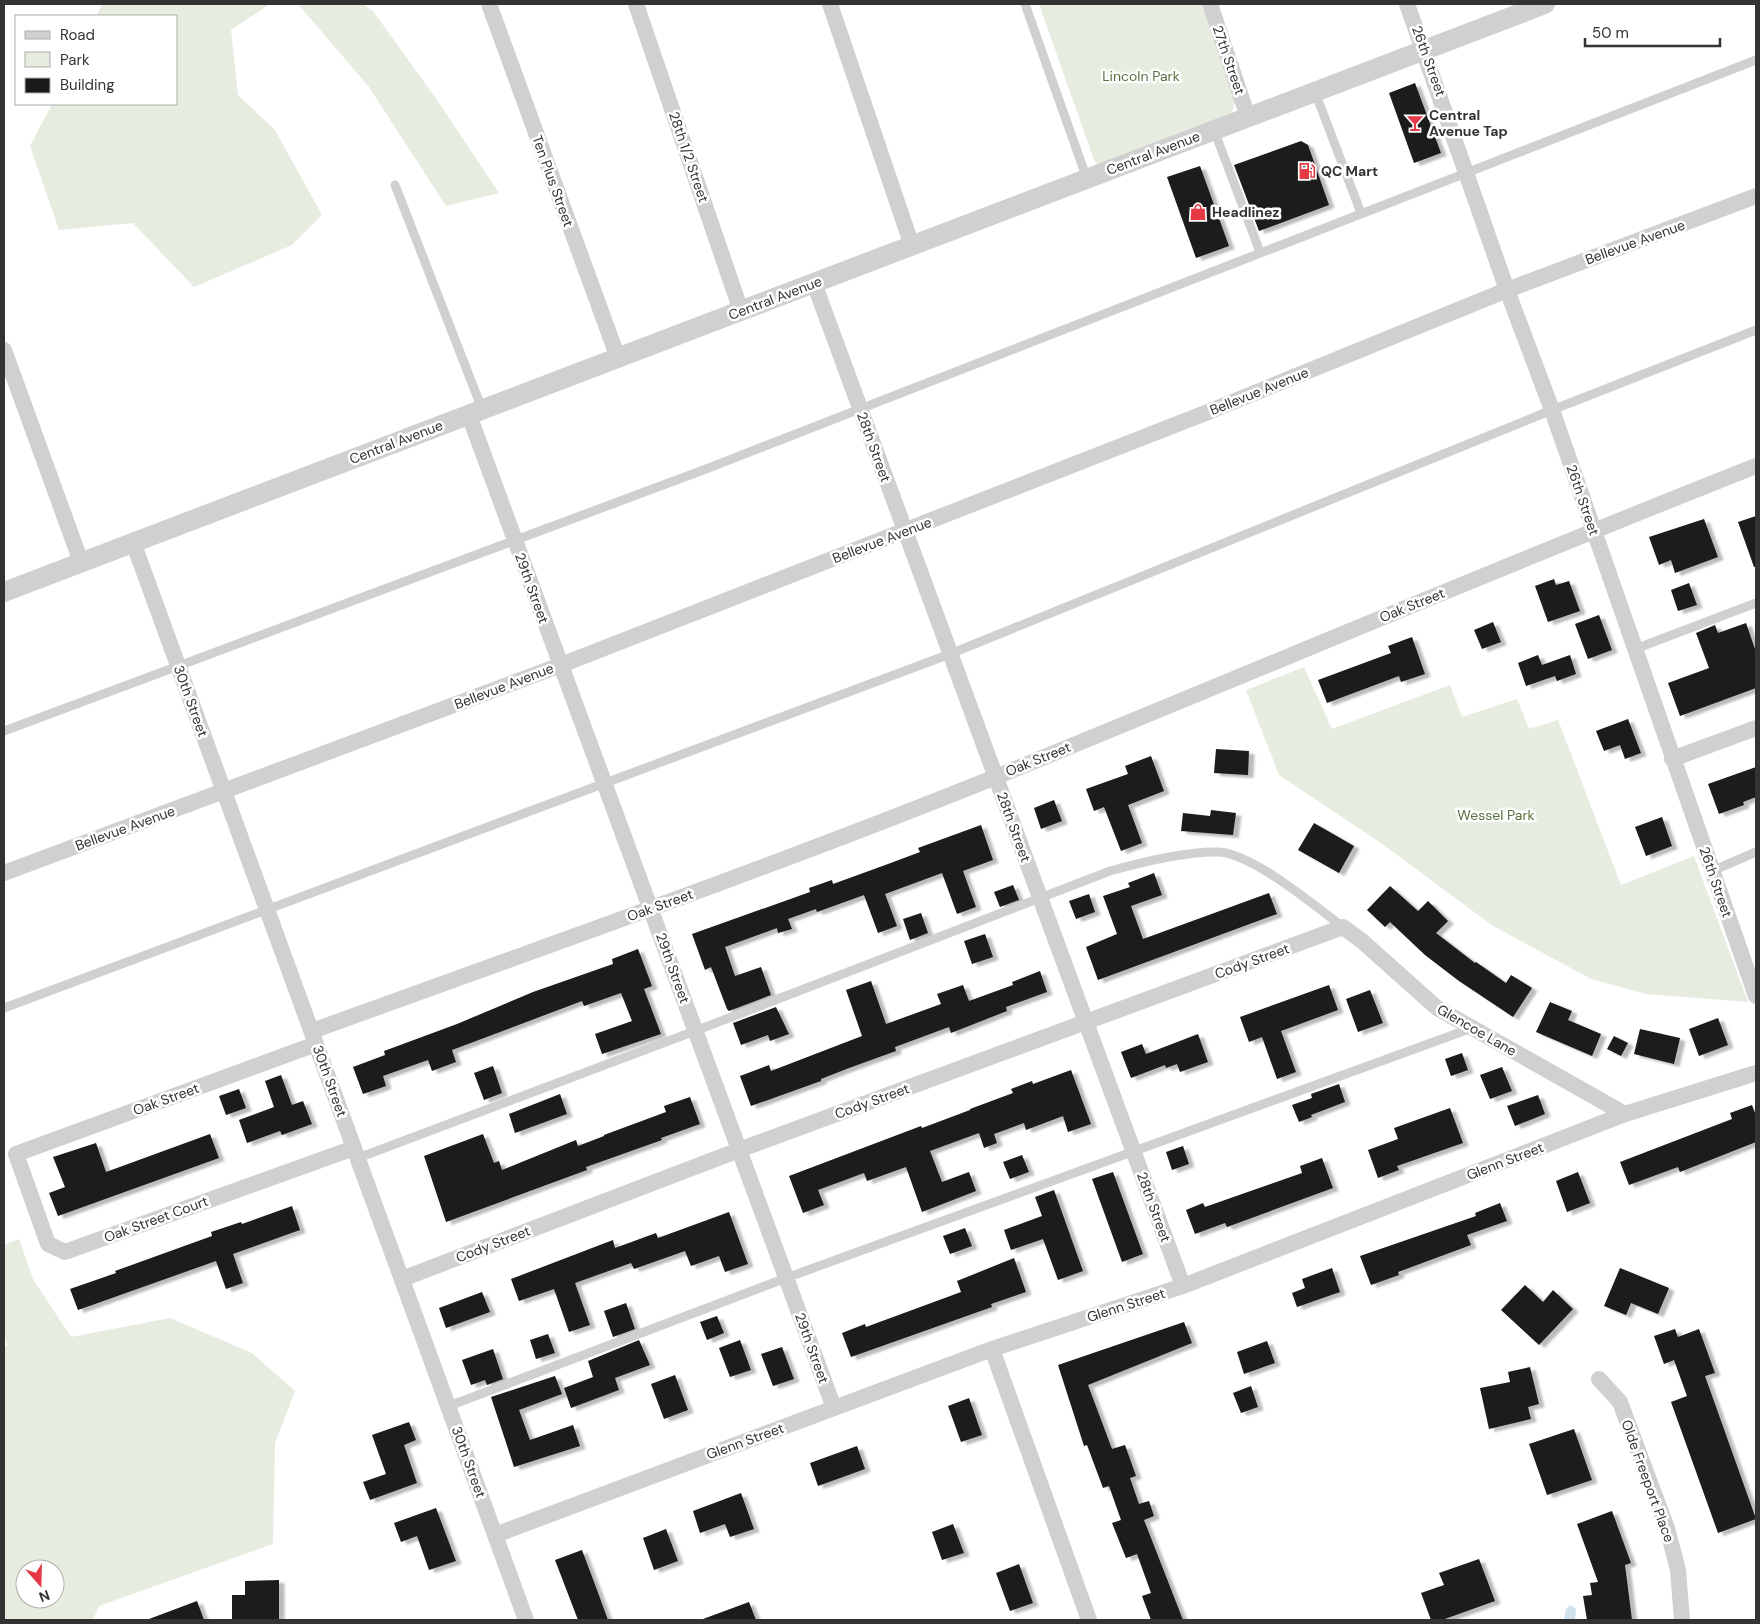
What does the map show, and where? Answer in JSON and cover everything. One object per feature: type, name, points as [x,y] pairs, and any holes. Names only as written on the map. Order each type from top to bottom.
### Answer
[{"type":"street","name":"Ten Plus Street","points":[[489,4],[618,358]]},
{"type":"street","name":"28th 1/2 Street","points":[[636,4],[742,310]]},
{"type":"street","points":[[830,4],[912,246]]},
{"type":"street","name":"27th Street","points":[[1210,4],[1248,117]]},
{"type":"street","name":"26th Street","points":[[1407,4],[1467,171],[1506,290],[1552,410],[1672,759],[1753,977],[1756,996]]},
{"type":"street","name":"Central Avenue","points":[[4,592],[1545,4]]},
{"type":"street","name":"Bellevue Avenue","points":[[4,873],[561,665],[1217,408],[1506,290],[1756,196]]},
{"type":"street","name":"28th Street","points":[[814,283],[1183,1286]]},
{"type":"street","points":[[4,350],[81,562]]},
{"type":"street","name":"29th Street","points":[[475,412],[515,540],[834,1408]]},
{"type":"street","name":"Oak Street","points":[[10,1150],[314,1038],[995,777],[1593,530],[1756,466]]},
{"type":"street","name":"30th Street","points":[[133,542],[526,1620]]},
{"type":"street","points":[[1672,759],[1756,728]]},
{"type":"street","name":"Cody Street","points":[[402,1279],[739,1150],[1343,927]]},
{"type":"street","name":"Glencoe Lane","points":[[1343,927],[1362,941],[1437,1008],[1625,1114]]},
{"type":"street","name":"Glenn Street","points":[[495,1534],[992,1349],[1183,1286],[1625,1114],[1756,1073]]},
{"type":"street","name":"Oak Street Court","points":[[10,1150],[48,1244],[65,1252],[356,1153]]},
{"type":"street","points":[[992,1349],[1088,1620]]},
{"type":"street","name":"Olde Freeport Place","points":[[1599,1379],[1620,1402],[1667,1528],[1678,1570],[1682,1620]]},
{"type":"lane","points":[[1025,4],[1087,179]]},
{"type":"lane","points":[[4,731],[515,540],[860,408],[1756,60]]},
{"type":"lane","points":[[1315,91],[1361,213]]},
{"type":"lane","points":[[1214,130],[1260,252]]},
{"type":"lane","points":[[395,185],[475,412]]},
{"type":"lane","points":[[4,1008],[950,654],[1552,410],[1756,330]]},
{"type":"lane","points":[[1635,649],[1756,603]]},
{"type":"lane","points":[[356,1153],[695,1031],[1110,871],[1150,860],[1220,852],[1244,859],[1343,927]]},
{"type":"lane","points":[[1712,870],[1756,852]]},
{"type":"lane","points":[[448,1406],[786,1278],[1473,1028]]},
{"type":"green space","points":[[102,4],[270,4],[231,30],[238,95],[275,130],[322,215],[292,245],[194,287],[133,223],[59,230],[30,146],[51,105],[178,105],[178,15],[96,15]]},
{"type":"green space","points":[[298,4],[362,4],[373,11],[437,100],[499,193],[446,206],[369,87]]},
{"type":"green space","name":"Lincoln Park","points":[[1039,4],[1201,4],[1236,101],[1230,117],[1100,167],[1094,160]]},
{"type":"green space","name":"Wessel Park","points":[[1304,667],[1332,729],[1450,685],[1462,717],[1517,699],[1529,729],[1558,720],[1621,885],[1694,856],[1748,1002],[1646,994],[1591,979],[1493,926],[1381,843],[1279,775],[1246,690]]},
{"type":"green space","points":[[19,1239],[33,1279],[71,1337],[170,1318],[252,1353],[295,1391],[275,1443],[273,1544],[99,1606],[93,1620],[4,1620],[4,1348],[7,1345],[4,1330],[4,1245]]},
{"type":"water","points":[[1570,1605],[1576,1609],[1575,1620],[1564,1620],[1566,1609]]},
{"type":"building","name":"Central Avenue Tap","points":[[1415,83],[1441,153],[1414,163],[1389,93]]},
{"type":"building","points":[[1301,141],[1308,145],[1329,205],[1259,231],[1234,165]]},
{"type":"building","name":"Headlinez","points":[[1200,166],[1229,246],[1196,258],[1167,177]]},
{"type":"building","points":[[1756,516],[1756,567],[1754,567],[1738,522]]},
{"type":"building","points":[[1704,519],[1718,557],[1675,573],[1671,560],[1659,565],[1649,537]]},
{"type":"building","points":[[1554,579],[1556,585],[1569,581],[1580,611],[1548,622],[1535,586]]},
{"type":"building","points":[[1689,583],[1697,605],[1678,611],[1671,590]]},
{"type":"building","points":[[1599,615],[1612,650],[1588,659],[1575,624]]},
{"type":"building","points":[[1493,622],[1501,642],[1482,649],[1474,630]]},
{"type":"building","points":[[1746,623],[1756,652],[1756,688],[1680,716],[1668,683],[1709,668],[1696,633],[1715,625],[1718,633]]},
{"type":"building","points":[[1412,637],[1425,674],[1401,682],[1399,676],[1327,703],[1318,680],[1391,653],[1388,646]]},
{"type":"building","points":[[1538,655],[1542,665],[1570,655],[1576,674],[1557,681],[1555,676],[1526,686],[1518,663]]},
{"type":"building","points":[[1628,719],[1641,753],[1625,759],[1620,745],[1604,751],[1596,731]]},
{"type":"building","points":[[1216,749],[1249,751],[1248,775],[1214,773]]},
{"type":"building","points":[[1151,756],[1164,791],[1128,805],[1142,843],[1121,851],[1104,807],[1094,811],[1086,789],[1128,774],[1125,766]]},
{"type":"building","points":[[1756,767],[1756,797],[1743,802],[1744,805],[1719,814],[1708,784]]},
{"type":"building","points":[[1054,800],[1062,821],[1041,829],[1034,808]]},
{"type":"building","points":[[1211,810],[1236,813],[1233,835],[1181,831],[1183,813],[1210,816]]},
{"type":"building","points":[[1662,817],[1672,846],[1646,856],[1635,827]]},
{"type":"building","points":[[1314,823],[1354,846],[1339,873],[1298,850]]},
{"type":"building","points":[[981,825],[993,860],[963,871],[976,907],[957,914],[942,873],[885,894],[897,926],[878,933],[864,895],[817,912],[816,909],[788,919],[792,929],[778,933],[777,928],[725,947],[735,976],[761,967],[771,995],[729,1011],[727,1009],[711,967],[705,970],[692,934],[810,892],[809,888],[832,880],[833,884],[920,852],[918,848]]},
{"type":"building","points":[[1154,873],[1162,895],[1131,906],[1143,939],[1269,893],[1277,914],[1098,980],[1086,947],[1117,934],[1103,896],[1130,887],[1128,883]]},
{"type":"building","points":[[1013,885],[1019,900],[1000,907],[994,892]]},
{"type":"building","points":[[1390,886],[1418,911],[1428,901],[1448,921],[1436,933],[1475,963],[1506,983],[1511,975],[1532,988],[1513,1017],[1459,981],[1425,955],[1390,922],[1385,927],[1367,910]]},
{"type":"building","points":[[1089,894],[1095,912],[1076,919],[1069,901]]},
{"type":"building","points":[[921,913],[928,933],[910,940],[903,919]]},
{"type":"building","points":[[985,934],[993,957],[972,964],[964,941]]},
{"type":"building","points":[[638,949],[652,986],[644,989],[661,1034],[602,1054],[595,1034],[632,1021],[621,993],[584,1006],[582,1001],[452,1050],[456,1062],[432,1071],[428,1060],[383,1076],[386,1086],[363,1094],[353,1067],[385,1055],[384,1051],[457,1024],[533,992],[613,964],[612,959]]},
{"type":"building","points":[[1040,971],[1047,992],[1006,1007],[1007,1011],[951,1033],[949,1027],[895,1047],[896,1051],[751,1106],[740,1076],[769,1065],[771,1071],[862,1036],[846,990],[871,981],[886,1024],[941,1004],[937,994],[963,985],[969,1001],[1013,985],[1012,982]]},
{"type":"building","points":[[1329,985],[1338,1010],[1281,1031],[1296,1072],[1277,1079],[1262,1037],[1249,1042],[1240,1017]]},
{"type":"building","points":[[1370,990],[1383,1023],[1358,1032],[1346,999]]},
{"type":"building","points":[[1550,1002],[1572,1011],[1568,1020],[1601,1034],[1592,1056],[1536,1032]]},
{"type":"building","points":[[776,1007],[789,1034],[770,1041],[768,1035],[741,1045],[733,1023]]},
{"type":"building","points":[[1718,1018],[1728,1045],[1699,1056],[1689,1029]]},
{"type":"building","points":[[1640,1029],[1680,1038],[1674,1064],[1634,1054]]},
{"type":"building","points":[[1198,1034],[1208,1062],[1180,1072],[1177,1064],[1166,1068],[1165,1065],[1131,1078],[1121,1052],[1142,1044],[1146,1054]]},
{"type":"building","points":[[1614,1036],[1628,1043],[1621,1056],[1607,1049]]},
{"type":"building","points":[[1462,1053],[1468,1070],[1451,1076],[1445,1059]]},
{"type":"building","points":[[493,1066],[502,1093],[484,1100],[474,1073]]},
{"type":"building","points":[[1502,1067],[1512,1091],[1490,1099],[1480,1075]]},
{"type":"building","points":[[1071,1070],[1091,1124],[1068,1132],[1063,1116],[1026,1130],[1024,1123],[994,1134],[997,1143],[984,1148],[979,1133],[930,1151],[942,1182],[969,1172],[976,1191],[922,1212],[906,1167],[867,1181],[864,1173],[818,1190],[824,1205],[803,1213],[789,1176],[921,1126],[922,1128],[970,1110],[1013,1093],[1011,1089],[1032,1081],[1033,1084]]},
{"type":"building","points":[[281,1075],[292,1105],[303,1101],[312,1124],[282,1135],[280,1131],[247,1143],[239,1120],[274,1107],[265,1081]]},
{"type":"building","points":[[1339,1084],[1345,1102],[1311,1115],[1312,1117],[1299,1122],[1292,1105],[1312,1098],[1311,1094]]},
{"type":"building","points":[[239,1089],[246,1108],[226,1115],[219,1096]]},
{"type":"building","points":[[560,1094],[567,1114],[515,1133],[509,1114]]},
{"type":"building","points":[[1538,1095],[1545,1114],[1515,1126],[1507,1106]]},
{"type":"building","points":[[690,1097],[700,1124],[661,1138],[662,1140],[586,1167],[587,1170],[446,1222],[424,1156],[483,1134],[494,1163],[499,1161],[502,1170],[576,1140],[578,1146],[666,1112],[664,1106]]},
{"type":"building","points":[[1752,1105],[1756,1116],[1756,1142],[1680,1172],[1678,1167],[1629,1185],[1620,1162],[1732,1119],[1730,1113]]},
{"type":"building","points":[[1450,1108],[1463,1143],[1397,1166],[1399,1170],[1378,1178],[1368,1150],[1398,1139],[1394,1128]]},
{"type":"building","points":[[210,1134],[219,1158],[58,1216],[49,1193],[65,1187],[53,1157],[96,1143],[106,1172]]},
{"type":"building","points":[[1183,1146],[1189,1164],[1172,1170],[1166,1152]]},
{"type":"building","points":[[1022,1155],[1029,1172],[1010,1179],[1003,1162]]},
{"type":"building","points":[[1322,1158],[1333,1188],[1227,1227],[1225,1223],[1195,1234],[1186,1210],[1203,1203],[1205,1207],[1302,1173],[1300,1166]]},
{"type":"building","points":[[1113,1172],[1143,1254],[1122,1262],[1092,1179]]},
{"type":"building","points":[[1578,1172],[1590,1203],[1567,1212],[1556,1181]]},
{"type":"building","points":[[1054,1190],[1083,1271],[1058,1280],[1043,1239],[1011,1250],[1004,1230],[1042,1216],[1035,1197]]},
{"type":"building","points":[[1500,1203],[1507,1221],[1467,1235],[1471,1245],[1398,1272],[1399,1275],[1371,1285],[1360,1256],[1476,1216],[1475,1213]]},
{"type":"building","points":[[292,1206],[300,1230],[233,1254],[243,1283],[226,1289],[216,1261],[78,1310],[70,1289],[212,1236],[211,1232],[241,1222],[242,1224]]},
{"type":"building","points":[[729,1212],[748,1264],[725,1272],[719,1256],[691,1266],[685,1251],[634,1269],[631,1263],[575,1283],[590,1325],[569,1332],[554,1289],[519,1301],[511,1279],[613,1240],[615,1248],[656,1233],[658,1238]]},
{"type":"building","points":[[965,1228],[972,1246],[950,1254],[943,1236]]},
{"type":"building","points":[[1014,1258],[1026,1292],[991,1304],[992,1307],[851,1357],[842,1333],[865,1324],[866,1327],[961,1292],[957,1281]]},
{"type":"building","points":[[1332,1268],[1340,1292],[1297,1307],[1292,1293],[1305,1288],[1302,1279]]},
{"type":"building","points":[[1620,1268],[1669,1288],[1658,1314],[1631,1303],[1626,1315],[1604,1306]]},
{"type":"building","points":[[1525,1285],[1543,1302],[1553,1290],[1573,1309],[1539,1345],[1501,1310]]},
{"type":"building","points":[[482,1292],[490,1312],[446,1328],[439,1308]]},
{"type":"building","points":[[626,1303],[635,1329],[613,1337],[604,1311]]},
{"type":"building","points":[[717,1316],[724,1333],[707,1340],[700,1322]]},
{"type":"building","points":[[1184,1322],[1192,1343],[1088,1385],[1112,1449],[1125,1445],[1136,1476],[1130,1478],[1139,1504],[1149,1501],[1154,1516],[1144,1520],[1183,1620],[1151,1620],[1142,1596],[1151,1593],[1137,1554],[1126,1558],[1112,1523],[1121,1520],[1109,1486],[1103,1488],[1087,1445],[1084,1446],[1058,1365]]},
{"type":"building","points":[[1675,1329],[1678,1337],[1699,1329],[1715,1373],[1705,1376],[1756,1519],[1718,1533],[1671,1402],[1687,1396],[1674,1360],[1664,1364],[1654,1336]]},
{"type":"building","points":[[548,1334],[555,1353],[536,1359],[530,1340]]},
{"type":"building","points":[[639,1340],[650,1365],[615,1378],[619,1390],[571,1408],[564,1388],[593,1377],[588,1361]]},
{"type":"building","points":[[740,1340],[751,1370],[730,1377],[719,1348]]},
{"type":"building","points":[[1267,1341],[1275,1363],[1244,1374],[1237,1352]]},
{"type":"building","points":[[782,1347],[794,1379],[773,1386],[761,1354]]},
{"type":"building","points":[[493,1349],[503,1379],[487,1385],[485,1380],[471,1385],[462,1360]]},
{"type":"building","points":[[1530,1367],[1539,1404],[1528,1407],[1531,1419],[1489,1429],[1480,1388],[1510,1382],[1508,1372]]},
{"type":"building","points":[[675,1375],[688,1410],[664,1419],[651,1384]]},
{"type":"building","points":[[555,1376],[562,1394],[519,1410],[530,1440],[573,1425],[580,1446],[514,1467],[491,1397]]},
{"type":"building","points":[[1251,1386],[1258,1407],[1241,1413],[1233,1393]]},
{"type":"building","points":[[969,1398],[982,1435],[961,1442],[948,1406]]},
{"type":"building","points":[[409,1422],[416,1440],[404,1445],[417,1483],[370,1500],[363,1482],[386,1474],[372,1435]]},
{"type":"building","points":[[1574,1429],[1592,1480],[1547,1495],[1529,1444]]},
{"type":"building","points":[[857,1446],[865,1469],[818,1486],[810,1463]]},
{"type":"building","points":[[741,1493],[754,1529],[730,1537],[725,1524],[700,1533],[693,1511]]},
{"type":"building","points":[[436,1508],[456,1561],[429,1570],[417,1536],[401,1542],[394,1523]]},
{"type":"building","points":[[1612,1511],[1631,1563],[1625,1565],[1632,1620],[1587,1620],[1583,1596],[1592,1595],[1590,1583],[1598,1582],[1577,1524]]},
{"type":"building","points":[[953,1524],[964,1553],[942,1560],[932,1532]]},
{"type":"building","points":[[666,1529],[678,1561],[654,1570],[643,1538]]},
{"type":"building","points":[[582,1550],[608,1620],[578,1620],[555,1560]]},
{"type":"building","points":[[1479,1559],[1495,1601],[1442,1620],[1431,1620],[1421,1593],[1444,1585],[1439,1573]]},
{"type":"building","points":[[1019,1564],[1033,1603],[1010,1611],[996,1573]]},
{"type":"building","points":[[279,1580],[279,1619],[232,1619],[232,1595],[245,1595],[245,1581]]},
{"type":"building","points":[[197,1601],[204,1620],[149,1620],[149,1619]]},
{"type":"building","points":[[749,1602],[756,1620],[703,1619]]},
{"type":"place","name":"Central Avenue Tap","points":[[1415,123]]},
{"type":"place","name":"QC Mart","points":[[1307,171]]},
{"type":"place","name":"Headlinez","points":[[1198,212]]}]
